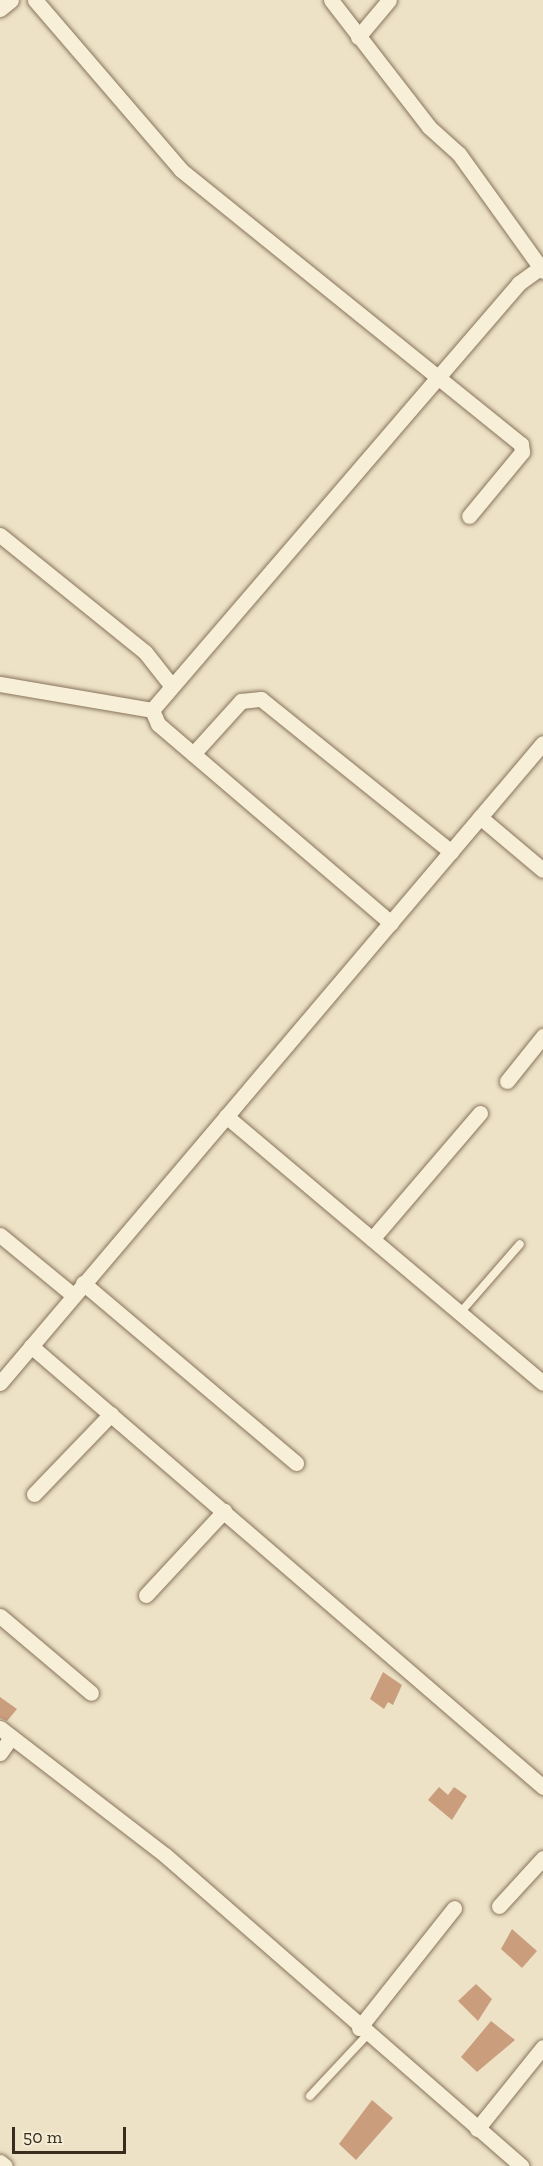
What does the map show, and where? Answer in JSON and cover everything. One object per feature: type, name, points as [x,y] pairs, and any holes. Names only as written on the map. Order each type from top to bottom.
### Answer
[{"type":"street","points":[[35,0],[181,170],[521,444],[522,452],[469,516]]},
{"type":"street","points":[[152,710],[171,685],[226,630],[442,379],[519,283],[541,269],[459,153],[429,127],[331,0]]},
{"type":"street","points":[[358,37],[389,0]]},
{"type":"street","points":[[0,535],[145,652],[171,685]]},
{"type":"street","points":[[0,684],[152,710]]},
{"type":"street","points":[[193,754],[241,701],[261,699],[451,852]]},
{"type":"street","points":[[152,710],[158,724],[391,923]]},
{"type":"street","points":[[0,1383],[543,743]]},
{"type":"street","points":[[480,817],[540,862]]},
{"type":"street","points":[[507,1081],[543,1036]]},
{"type":"street","points":[[372,1239],[480,1113]]},
{"type":"street","points":[[226,1116],[543,1383]]},
{"type":"street","points":[[0,1235],[78,1289],[296,1463]]},
{"type":"street","points":[[31,1346],[543,1787]]},
{"type":"street","points":[[34,1494],[111,1414]]},
{"type":"street","points":[[146,1595],[224,1511]]},
{"type":"street","points":[[0,1616],[91,1694]]},
{"type":"street","points":[[0,1753],[5,1733],[165,1855],[363,2032],[521,2166]]},
{"type":"street","points":[[499,1906],[543,1858]]},
{"type":"street","points":[[363,2032],[454,1908]]},
{"type":"street","points":[[477,2129],[543,2047]]},
{"type":"street","points":[[0,2162],[5,2166]]},
{"type":"lane","points":[[460,1313],[520,1244]]},
{"type":"lane","points":[[310,2096],[363,2032]]},
{"type":"building","points":[[383,1672],[402,1685],[393,1705],[388,1702],[384,1709],[370,1699]]},
{"type":"building","points":[[0,1697],[17,1709],[7,1721],[0,1718]]},
{"type":"building","points":[[439,1787],[448,1795],[454,1787],[467,1796],[452,1820],[428,1800]]},
{"type":"building","points":[[512,1929],[537,1951],[522,1968],[501,1949]]},
{"type":"building","points":[[476,1984],[492,1999],[478,2021],[458,2001]]},
{"type":"building","points":[[491,2021],[515,2040],[477,2072],[461,2057]]},
{"type":"building","points":[[372,2100],[393,2118],[356,2160],[339,2144]]}]
